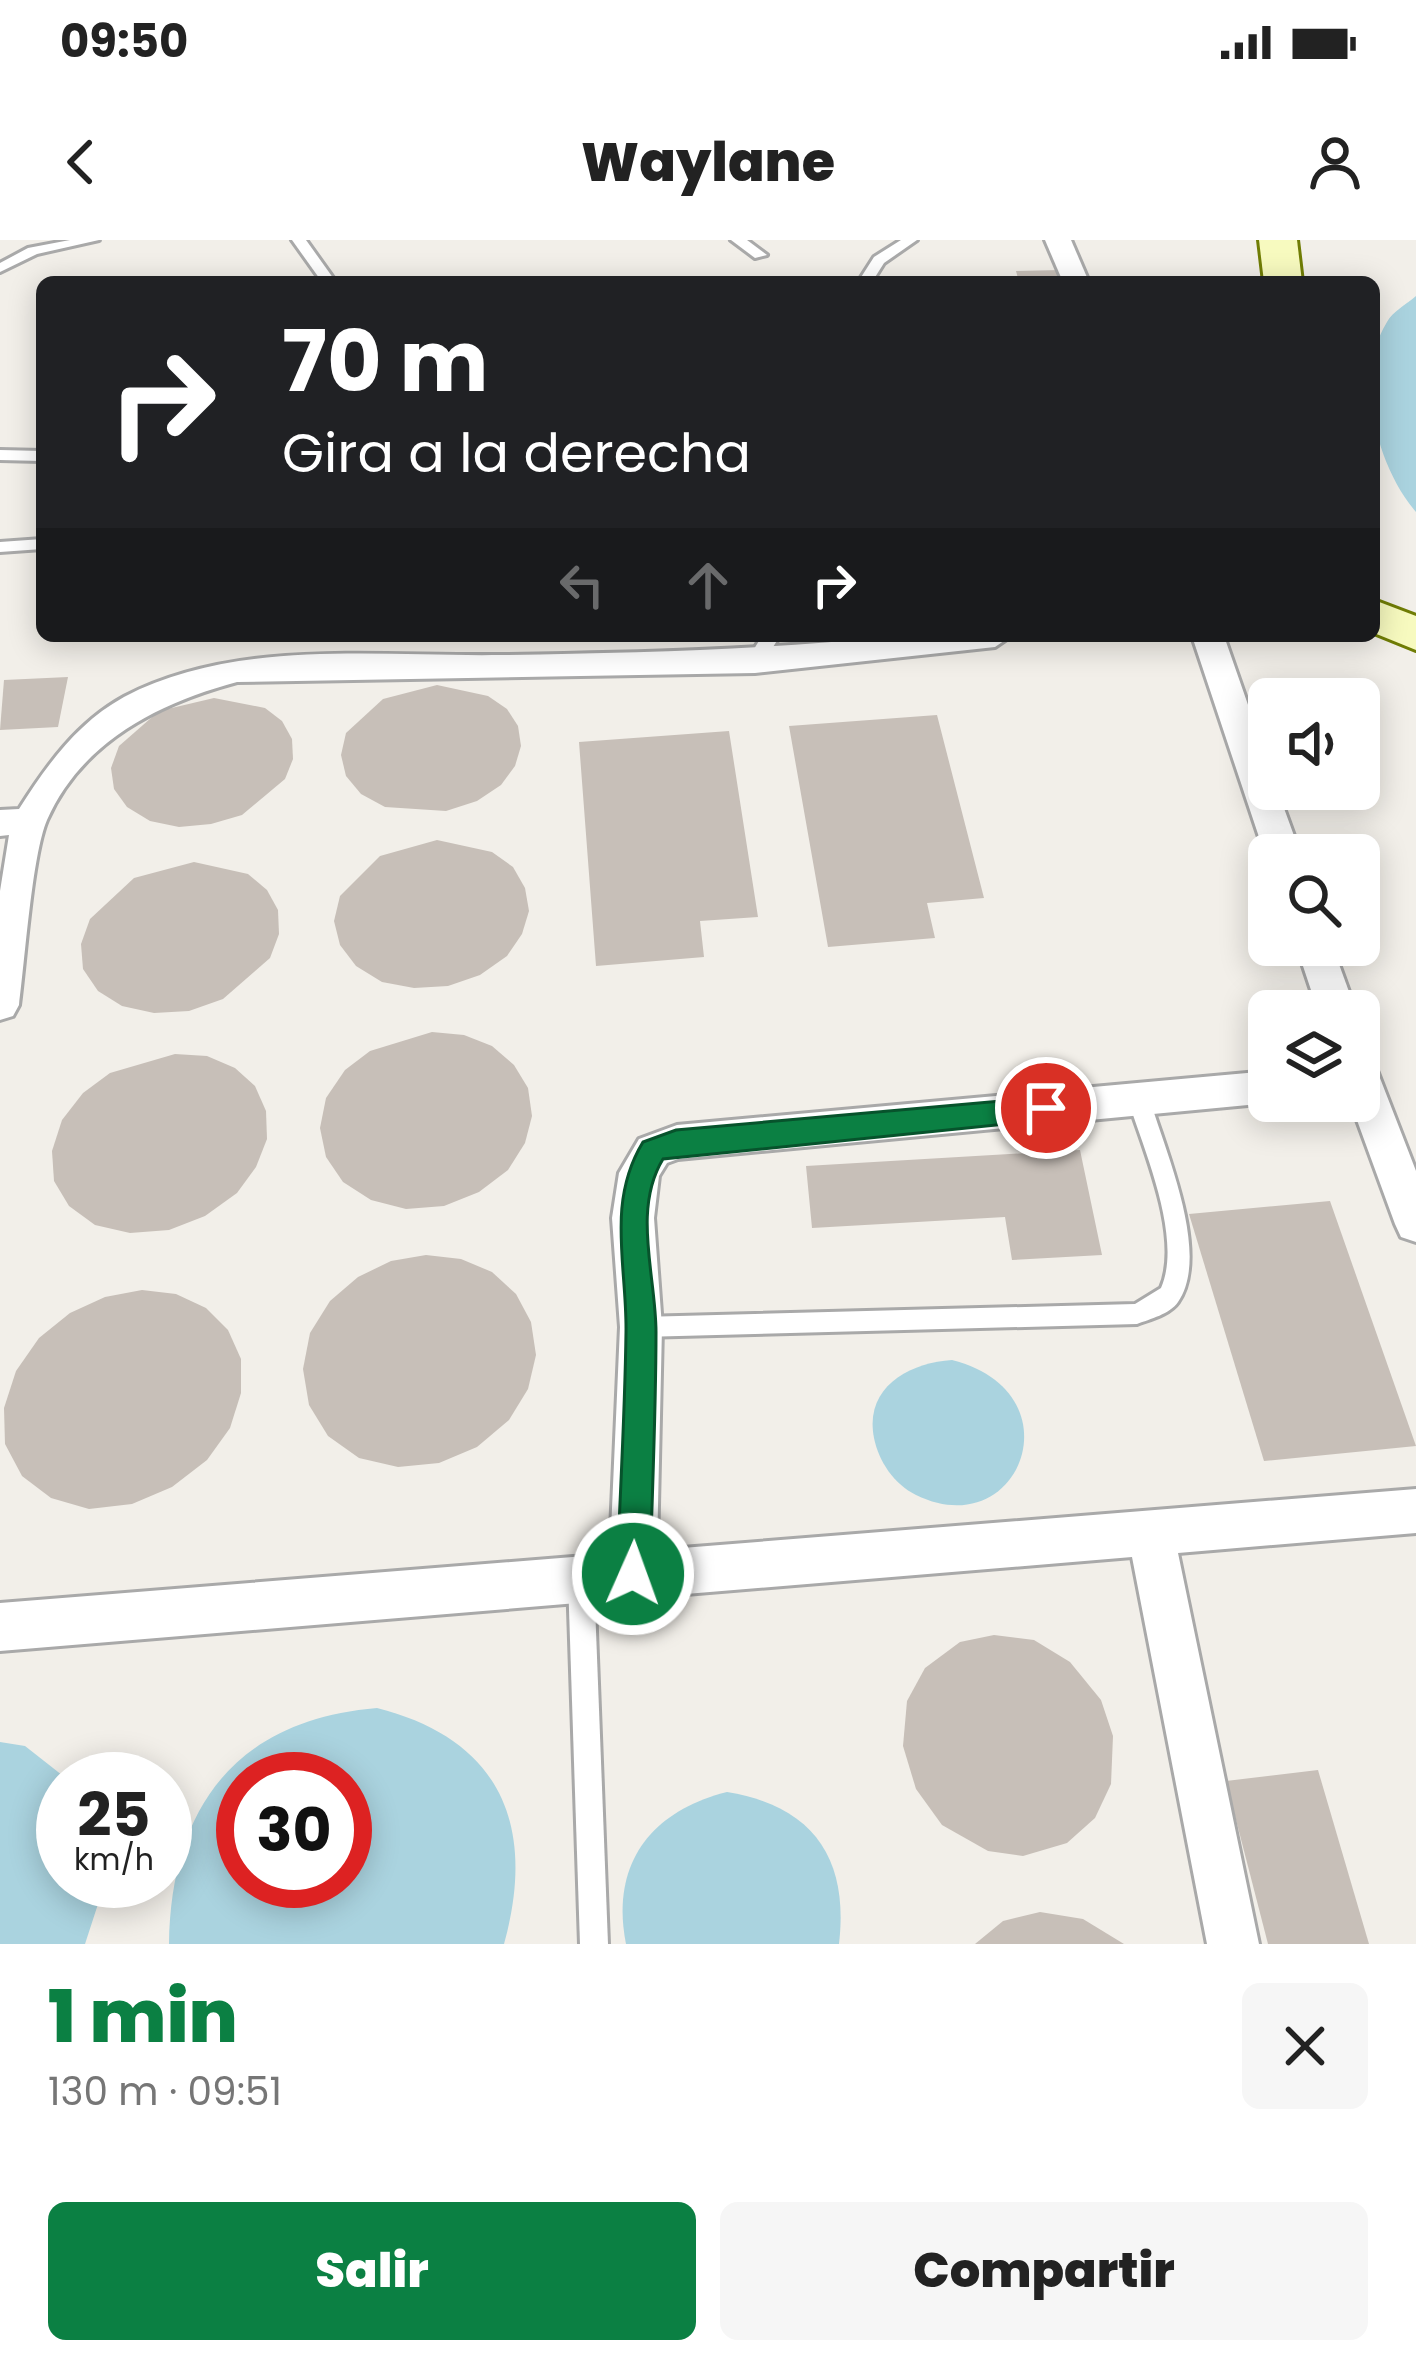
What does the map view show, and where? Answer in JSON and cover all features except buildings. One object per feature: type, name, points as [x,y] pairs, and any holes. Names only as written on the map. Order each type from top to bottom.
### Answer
[{"type":"main road","points":[[1278,240],[1282,276]]},
{"type":"street","points":[[1058,240],[1073,276]]},
{"type":"street","points":[[0,1005],[15,822],[99,728],[158,690],[237,671],[888,642]]},
{"type":"street","points":[[1210,642],[1276,834]]},
{"type":"street","points":[[633,1574],[641,1327],[633,1218],[639,1173],[653,1150],[676,1142],[1248,1090]]},
{"type":"street","points":[[1377,1122],[1416,1224]]},
{"type":"street","points":[[0,1627],[1416,1511]]},
{"type":"street","points":[[1150,1531],[1233,1944]]},
{"type":"lane","points":[[0,268],[35,246],[92,240]]},
{"type":"lane","points":[[298,240],[325,276]]},
{"type":"lane","points":[[738,240],[760,255]]},
{"type":"lane","points":[[870,276],[879,260],[910,240]]},
{"type":"lane","points":[[0,455],[36,456]]},
{"type":"lane","points":[[0,547],[36,544]]},
{"type":"lane","points":[[641,1327],[1137,1313],[1152,1307],[1167,1300],[1179,1280],[1177,1233],[1139,1100]]},
{"type":"lane","points":[[581,1579],[594,1944]]},
{"type":"water","points":[[1416,296],[1416,512],[1390,471],[1380,442],[1380,338],[1396,311]]},
{"type":"water","points":[[952,1360],[991,1377],[1015,1402],[1024,1430],[1021,1459],[1007,1483],[983,1500],[953,1505],[916,1495],[894,1478],[876,1447],[873,1420],[876,1405],[893,1381],[920,1366]]},
{"type":"water","points":[[377,1708],[419,1722],[453,1741],[480,1765],[499,1793],[511,1825],[513,1901],[504,1944],[169,1944],[172,1908],[192,1908],[192,1829],[216,1786],[216,1908],[372,1908],[372,1752],[250,1752],[285,1731],[328,1716]]},
{"type":"water","points":[[0,1742],[25,1746],[36,1755],[36,1908],[97,1908],[85,1944],[0,1944]]},
{"type":"water","points":[[727,1792],[782,1810],[819,1841],[838,1886],[839,1944],[626,1944],[624,1889],[642,1845],[677,1813]]},
{"type":"route","points":[[633,1574],[641,1327],[633,1218],[639,1173],[653,1150],[676,1142],[1046,1108]]}]
